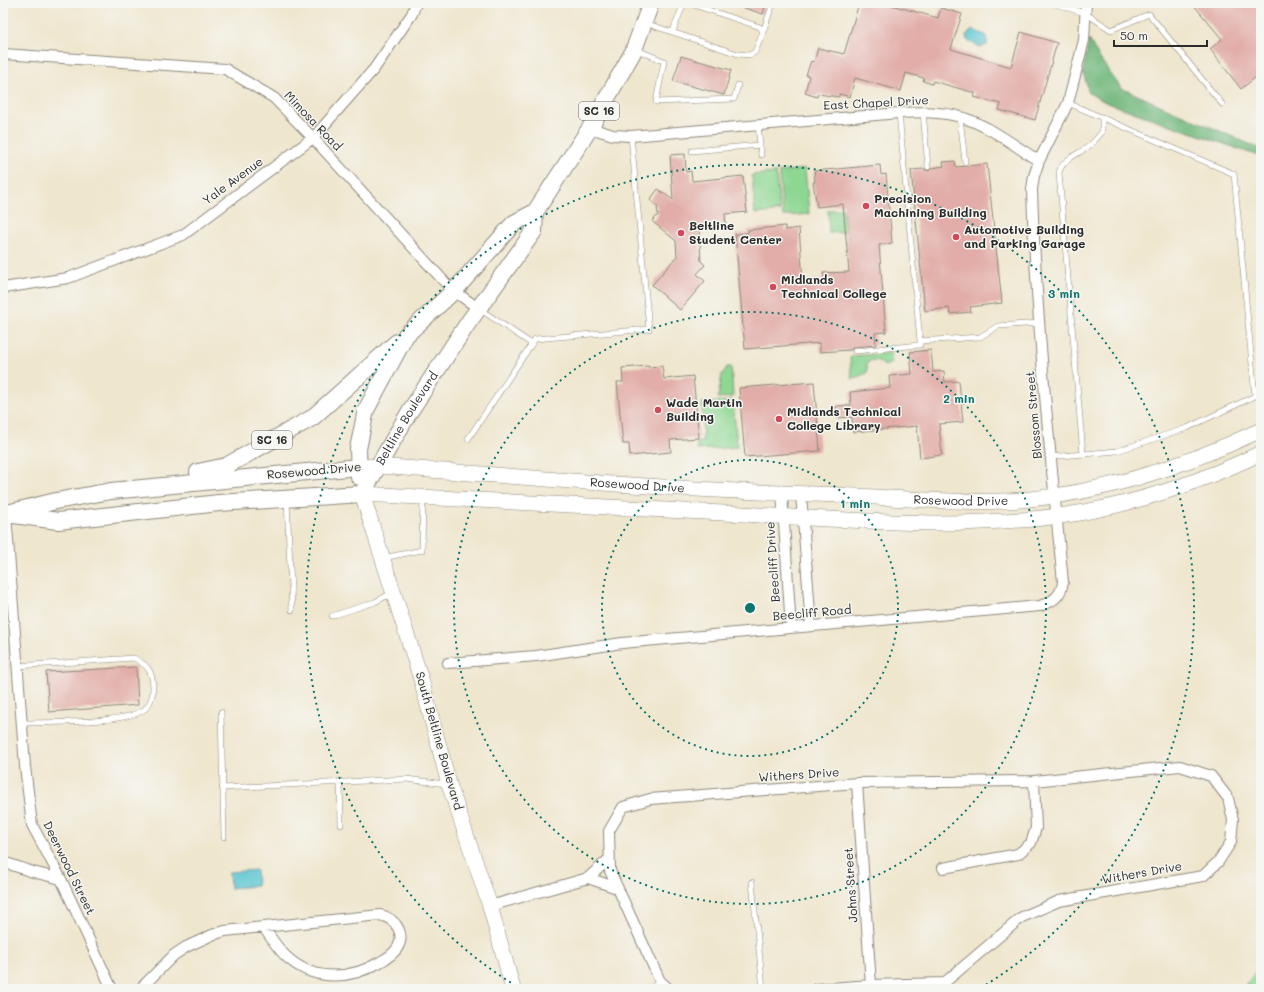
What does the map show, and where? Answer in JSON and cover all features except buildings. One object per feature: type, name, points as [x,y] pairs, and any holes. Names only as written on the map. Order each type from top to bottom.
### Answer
[{"type":"main road","name":"Beltline Boulevard","points":[[362,494],[410,411],[478,308],[534,230],[536,212],[590,128],[634,49],[651,3]]},
{"type":"main road","name":"Beltline Boulevard","points":[[362,494],[358,467],[358,449],[366,410],[406,335],[454,291],[514,223],[536,212]]},
{"type":"main road","name":"SC 16","points":[[111,491],[226,466],[312,418],[406,335]]},
{"type":"main road","name":"Rosewood Drive","points":[[5,514],[58,521],[219,503],[362,494],[923,522],[1024,520],[1099,488],[1159,472],[1191,461],[1261,430]]},
{"type":"main road","name":"Rosewood Drive","points":[[5,514],[56,501],[111,491],[378,466],[702,490],[970,501],[1020,500],[1055,506],[1113,506],[1164,492],[1211,476],[1261,453]]},
{"type":"main road","name":"South Beltline Boulevard","points":[[362,494],[421,679],[449,784],[490,906],[513,989]]},
{"type":"street","name":"Yale Avenue","points":[[3,288],[68,278],[183,235],[313,138],[374,69],[412,14],[416,3]]},
{"type":"street","points":[[1040,323],[1035,274],[1032,189],[1034,176],[1039,161],[1068,102],[1084,40],[1086,8]]},
{"type":"street","name":"Mimosa Road","points":[[3,54],[225,69],[274,98],[313,138],[454,291],[478,308]]},
{"type":"street","name":"East Chapel Drive","points":[[590,128],[613,136],[631,136],[923,112],[960,117],[988,130],[1039,161]]},
{"type":"street","name":"Blossom Street","points":[[1040,323],[1055,506]]},
{"type":"street","name":"Beecliff Drive","points":[[782,493],[792,628]]},
{"type":"street","points":[[801,494],[811,626]]},
{"type":"street","name":"Beecliff Road","points":[[448,663],[536,656],[622,643],[1040,606],[1051,602],[1058,597],[1062,590],[1063,582],[1055,506]]},
{"type":"street","name":"Deerwood Street","points":[[5,514],[23,723],[24,766],[32,825],[61,879],[112,989]]},
{"type":"street","name":"Withers Drive","points":[[669,989],[660,981],[610,872],[609,831],[623,807],[650,799],[857,783],[1034,781],[1180,766],[1211,776],[1228,798],[1233,820],[1231,842],[1218,862],[1203,876],[1059,901],[1022,917],[944,983],[871,985],[817,989]]},
{"type":"street","points":[[943,868],[1018,854],[1031,843],[1036,828],[1034,781]]},
{"type":"street","name":"Johns Street","points":[[857,783],[871,985]]},
{"type":"street","points":[[490,906],[588,878],[609,859]]},
{"type":"street","points":[[3,862],[61,879]]},
{"type":"street","points":[[588,878],[617,888]]},
{"type":"street","points":[[140,989],[163,964],[186,947],[225,932],[380,915],[392,920],[400,932],[400,938],[395,951],[374,965],[355,974],[333,976],[310,971],[290,960],[281,952],[264,928]]},
{"type":"lane","points":[[673,32],[684,3]]},
{"type":"lane","points":[[688,3],[760,27],[763,32]]},
{"type":"lane","points":[[644,22],[738,54],[750,55],[755,52],[773,3]]},
{"type":"lane","points":[[1052,3],[1086,8],[1111,30],[1149,14],[1222,104]]},
{"type":"lane","points":[[634,49],[664,61],[656,102],[734,99],[738,85]]},
{"type":"lane","points":[[1050,457],[1117,451],[1187,428],[1255,396],[1234,174],[1068,102]]},
{"type":"lane","points":[[923,112],[928,167]]},
{"type":"lane","points":[[855,351],[920,345],[899,113]]},
{"type":"lane","points":[[960,117],[965,162]]},
{"type":"lane","points":[[1083,454],[1059,173],[1060,168],[1065,162],[1089,146],[1102,132],[1102,117]]},
{"type":"lane","points":[[758,125],[761,155]]},
{"type":"lane","points":[[468,439],[535,339],[649,329],[631,136]]},
{"type":"lane","points":[[692,151],[760,145]]},
{"type":"lane","points":[[478,308],[532,344]]},
{"type":"lane","points":[[920,341],[980,336],[998,326],[1040,323]]},
{"type":"lane","points":[[382,558],[422,550],[423,497]]},
{"type":"lane","points":[[287,498],[292,610]]},
{"type":"lane","points":[[332,616],[374,602],[393,592]]},
{"type":"lane","points":[[18,666],[134,658],[145,664],[152,674],[153,697],[145,709],[132,716],[97,720],[23,723]]},
{"type":"lane","points":[[221,712],[224,837]]},
{"type":"lane","points":[[222,788],[340,781],[406,779],[449,784]]},
{"type":"lane","points":[[340,781],[341,825]]},
{"type":"lane","points":[[752,882],[763,989]]},
{"type":"lane","points":[[650,989],[660,981]]},
{"type":"green space","points":[[1089,39],[1098,56],[1121,88],[1261,149],[1261,157],[1105,102],[1089,93],[1083,72]]},
{"type":"green space","points":[[805,169],[809,214],[783,216],[779,172]]},
{"type":"green space","points":[[776,173],[780,211],[755,214],[752,175]]},
{"type":"green space","points":[[843,209],[845,232],[829,233],[828,210]]},
{"type":"green space","points":[[891,353],[892,363],[884,366],[879,361],[872,360],[867,363],[867,373],[852,379],[850,358],[853,356]]},
{"type":"green space","points":[[727,367],[731,367],[733,397],[718,398],[722,375]]},
{"type":"green space","points":[[733,401],[737,447],[697,450],[697,443],[703,441],[702,403]]},
{"type":"green space","points":[[1261,965],[1261,989],[1243,989]]},
{"type":"water","points":[[973,30],[987,36],[987,45],[980,47],[967,40],[966,35]]},
{"type":"water","points":[[256,870],[257,886],[230,888],[229,872]]},
{"type":"place","name":"Precision Machining Building","points":[[866,206]]},
{"type":"place","name":"Beltline Student Center","points":[[681,233]]},
{"type":"place","name":"Automotive Building and Parking Garage","points":[[956,237]]},
{"type":"place","name":"Midlands Technical College","points":[[773,287]]},
{"type":"place","name":"Wade Martin Building","points":[[658,410]]},
{"type":"place","name":"Midlands Technical College Library","points":[[779,419]]}]
